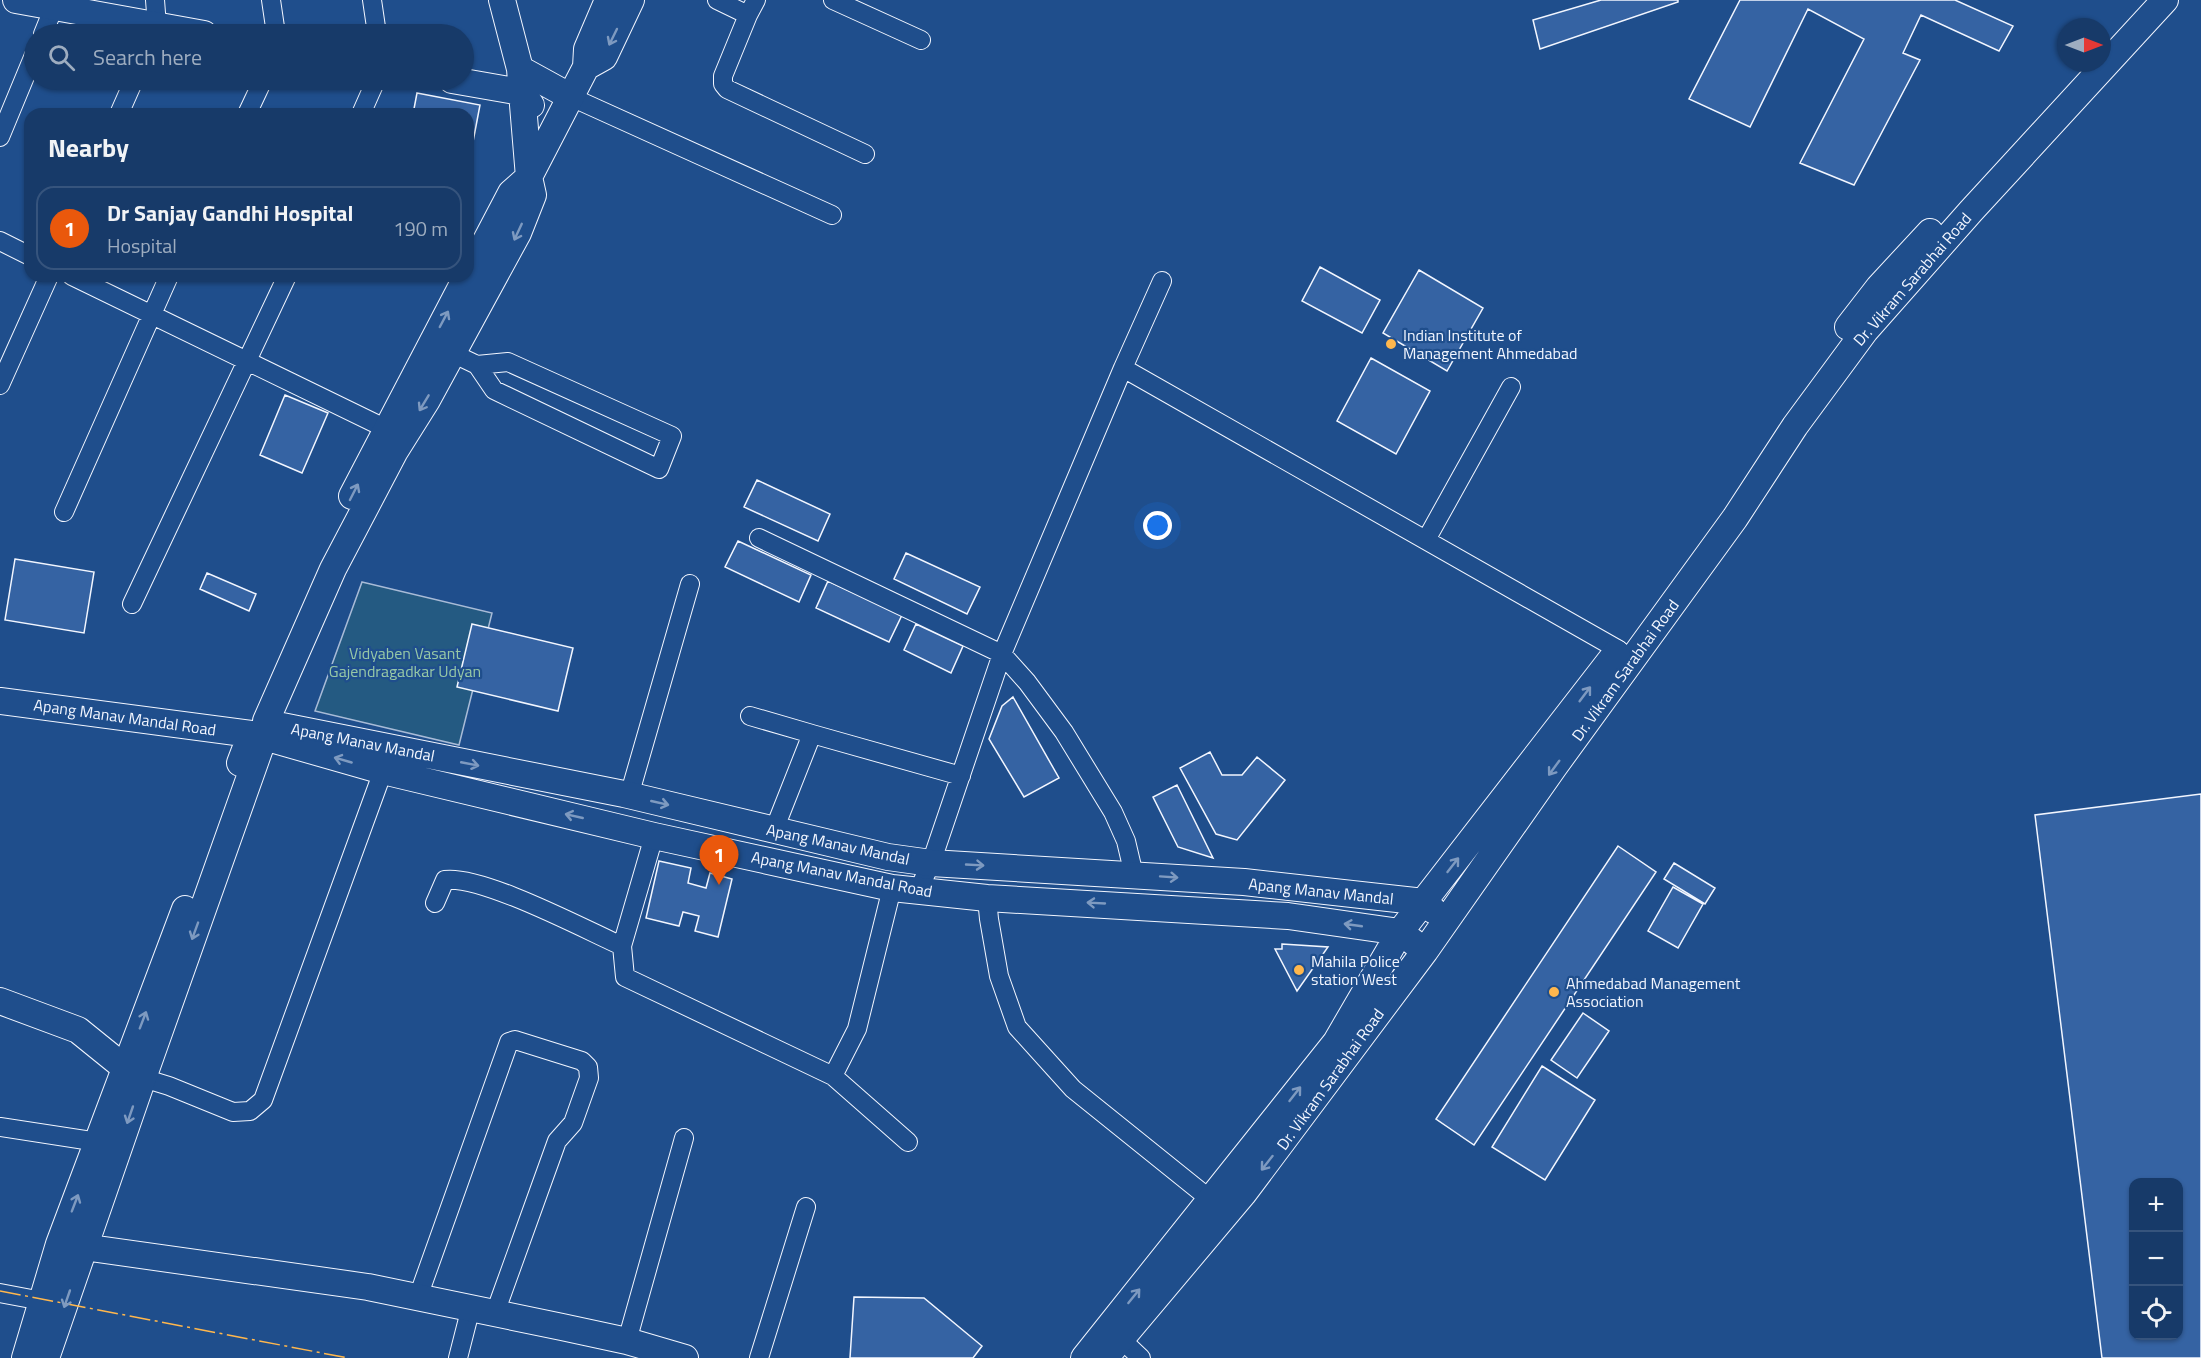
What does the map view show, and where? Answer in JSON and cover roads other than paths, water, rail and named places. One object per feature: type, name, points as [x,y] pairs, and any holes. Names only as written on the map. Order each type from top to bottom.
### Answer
[{"type":"street","points":[[16,0],[54,3],[133,24]]},
{"type":"street","points":[[155,0],[156,24]]},
{"type":"street","points":[[271,0],[275,24]]},
{"type":"street","points":[[372,0],[376,24]]},
{"type":"street","points":[[395,433],[452,353],[518,233],[533,195],[529,177],[521,80],[502,0]]},
{"type":"street","points":[[474,264],[512,193],[529,177],[571,97],[586,67],[587,49],[608,0]]},
{"type":"street","points":[[586,67],[604,57],[631,0]]},
{"type":"street","points":[[717,0],[752,7],[723,76],[723,84],[727,88],[865,154]]},
{"type":"street","points":[[833,0],[921,40]]},
{"type":"street","points":[[2111,34],[2142,0]]},
{"type":"street","name":"Dr. Vikram Sarabhai Road","points":[[1113,1348],[1200,1247],[1263,1168],[1447,921],[1554,767],[1735,518],[1795,426],[1865,331],[1887,292],[2164,0]]},
{"type":"street","points":[[47,24],[54,3]]},
{"type":"street","name":"Dr. Vikram Sarabhai Road","points":[[1084,1358],[1336,1042],[1400,932],[1619,650],[1722,508],[1782,416],[2077,72]]},
{"type":"street","points":[[2,129],[24,78]]},
{"type":"street","points":[[474,80],[521,80],[571,97],[832,215]]},
{"type":"street","points":[[521,80],[552,134]]},
{"type":"street","points":[[122,108],[130,90]]},
{"type":"street","points":[[250,108],[258,90]]},
{"type":"street","points":[[364,108],[372,90]]},
{"type":"street","points":[[0,242],[24,253]]},
{"type":"street","points":[[918,891],[931,863],[1002,654],[1162,281]]},
{"type":"street","points":[[0,385],[46,282]]},
{"type":"street","points":[[84,282],[395,433]]},
{"type":"street","points":[[64,512],[166,282]]},
{"type":"street","points":[[132,604],[249,361],[284,282]]},
{"type":"street","points":[[25,1358],[42,1301],[72,1246],[259,726],[465,282]]},
{"type":"street","points":[[452,353],[477,365],[494,390],[659,469],[672,436],[508,362],[477,365]]},
{"type":"street","points":[[1123,368],[1619,650]]},
{"type":"street","points":[[1426,540],[1511,387]]},
{"type":"street","points":[[759,538],[1002,654],[1027,681],[1064,732],[1113,812],[1126,841],[1134,875]]},
{"type":"street","points":[[616,826],[690,584]]},
{"type":"street","name":"Apang Manav Mandal","points":[[0,684],[259,726],[626,795],[888,857],[931,863],[1244,882],[1424,902]]},
{"type":"street","name":"Apang Manav Mandal Road","points":[[0,701],[259,726],[383,771],[654,836],[892,888],[987,898],[1288,916],[1400,932],[1425,951]]},
{"type":"street","points":[[750,716],[961,776]]},
{"type":"street","points":[[774,830],[812,734]]},
{"type":"street","points":[[0,1001],[78,1030],[134,1073],[233,1112],[250,1111],[263,1100],[383,771]]},
{"type":"street","points":[[654,836],[622,946],[625,977],[833,1077],[908,1142]]},
{"type":"street","points":[[435,903],[445,880],[455,879],[506,893],[622,946]]},
{"type":"street","points":[[833,1077],[857,1029],[892,888]]},
{"type":"street","points":[[987,898],[988,919],[999,976],[1017,1028],[1073,1089],[1211,1200]]},
{"type":"street","points":[[1424,902],[1447,921]]},
{"type":"street","points":[[418,1297],[509,1042],[515,1040],[582,1061],[588,1067],[590,1078],[573,1123],[556,1141],[483,1310],[458,1358]]},
{"type":"street","points":[[46,1358],[98,1142],[134,1073]]},
{"type":"street","points":[[0,1126],[98,1142]]},
{"type":"street","points":[[627,1341],[684,1138]]},
{"type":"street","points":[[759,1358],[806,1207]]},
{"type":"street","points":[[72,1246],[368,1287],[627,1341],[685,1358]]},
{"type":"street","points":[[0,1293],[42,1301]]},
{"type":"street","points":[[1113,1348],[1141,1358]]},
{"type":"place","name":"Indian Institute of Management Ahmedabad","points":[[1391,344]]},
{"type":"place","name":"Dr Sanjay Gandhi Hospital","points":[[719,885]]},
{"type":"place","name":"Mahila Police station West","points":[[1299,970]]},
{"type":"place","name":"Ahmedabad Management Association","points":[[1554,992]]},
{"type":"park label","name":"Vidyaben Vasant Gajendragadkar Udyan","points":[[405,662]]}]
